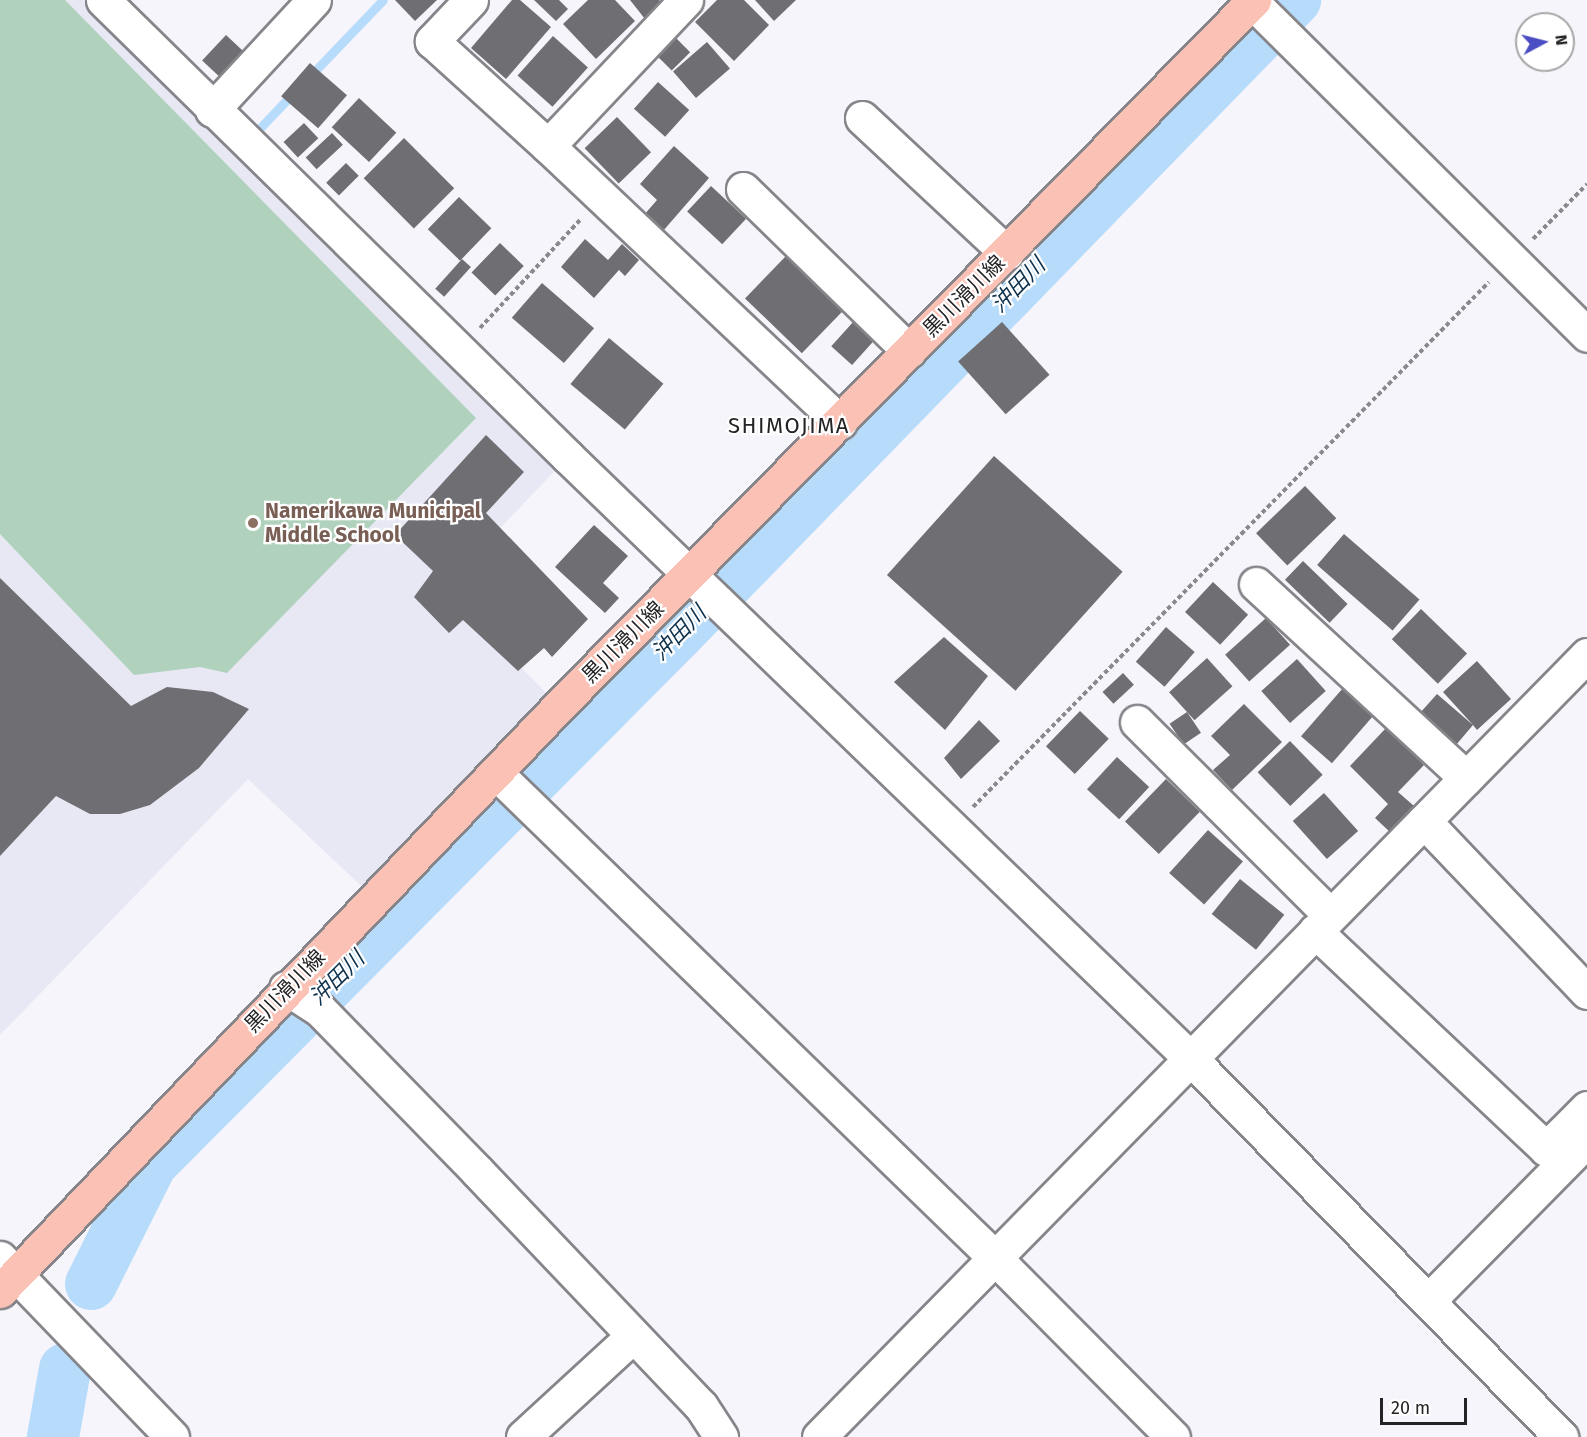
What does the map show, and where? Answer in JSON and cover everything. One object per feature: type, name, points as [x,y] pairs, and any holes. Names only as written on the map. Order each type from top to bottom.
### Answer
[{"type":"main road","name":"黒川滑川線","points":[[5,1275],[1252,1]]},
{"type":"street","points":[[102,0],[459,351],[1192,1060],[1561,1437]]},
{"type":"street","points":[[212,110],[314,0]]},
{"type":"street","points":[[471,0],[432,41],[548,146],[840,422]]},
{"type":"street","points":[[548,146],[686,0]]},
{"type":"street","points":[[1252,1],[1587,335]]},
{"type":"street","points":[[862,118],[1007,253]]},
{"type":"street","points":[[743,189],[909,351]]},
{"type":"street","points":[[1256,584],[1466,778]]},
{"type":"street","points":[[819,1437],[994,1257],[1192,1060],[1323,923],[1587,655]]},
{"type":"street","points":[[1137,722],[1323,923],[1546,1149],[1587,1108]]},
{"type":"street","points":[[496,773],[994,1257],[1173,1437]]},
{"type":"street","points":[[1424,821],[1587,992]]},
{"type":"street","points":[[286,988],[320,1010],[701,1406],[721,1437]]},
{"type":"street","points":[[1428,1301],[1587,1140]]},
{"type":"street","points":[[5,1275],[172,1437]]},
{"type":"street","points":[[523,1437],[633,1335]]},
{"type":"path","points":[[952,829],[1587,184]]},
{"type":"path","points":[[459,351],[602,197]]},
{"type":"shaded area","name":"Namerikawa Municipal Middle School","points":[[0,0],[104,0],[568,457],[443,588],[559,706],[375,899],[248,779],[0,1035]]},
{"type":"green space","points":[[0,0],[65,0],[476,418],[227,673],[200,667],[134,675],[0,534]]},
{"type":"building","points":[[395,0],[437,0],[415,21]]},
{"type":"building","points":[[512,0],[520,0],[551,27],[506,79],[471,48]]},
{"type":"building","points":[[534,0],[559,0],[568,9],[556,21]]},
{"type":"building","points":[[588,0],[615,0],[635,21],[596,59],[563,24]]},
{"type":"building","points":[[630,0],[659,0],[661,2],[645,19]]},
{"type":"building","points":[[717,0],[744,0],[769,25],[734,61],[695,22]]},
{"type":"building","points":[[755,0],[796,0],[774,21]]},
{"type":"building","points":[[226,35],[251,58],[227,84],[202,61]]},
{"type":"building","points":[[553,36],[588,67],[552,107],[518,75]]},
{"type":"building","points":[[676,38],[690,52],[672,71],[658,56]]},
{"type":"building","points":[[707,42],[730,68],[696,98],[673,72]]},
{"type":"building","points":[[310,63],[347,95],[318,128],[281,96]]},
{"type":"building","points":[[658,82],[689,110],[665,137],[634,109]]},
{"type":"building","points":[[359,98],[396,133],[369,162],[332,127]]},
{"type":"building","points":[[617,117],[651,152],[619,184],[585,148]]},
{"type":"building","points":[[304,123],[318,138],[298,157],[284,142]]},
{"type":"building","points":[[332,133],[343,145],[317,169],[306,158]]},
{"type":"building","points":[[404,138],[454,188],[414,229],[364,178]]},
{"type":"building","points":[[674,146],[709,178],[663,231],[644,215],[657,200],[640,184]]},
{"type":"building","points":[[346,163],[359,176],[339,196],[326,183]]},
{"type":"building","points":[[711,186],[746,219],[722,244],[687,212]]},
{"type":"building","points":[[459,197],[491,228],[460,261],[428,229]]},
{"type":"building","points":[[585,239],[608,260],[622,244],[639,260],[625,276],[619,270],[594,298],[561,267]]},
{"type":"building","points":[[500,243],[524,266],[495,295],[472,272]]},
{"type":"building","points":[[786,256],[843,311],[802,353],[745,298]]},
{"type":"building","points":[[462,259],[471,267],[444,297],[435,289]]},
{"type":"building","points":[[542,283],[594,328],[564,363],[512,318]]},
{"type":"building","points":[[854,321],[875,340],[852,365],[831,346]]},
{"type":"building","points":[[1002,322],[1050,375],[1006,414],[958,361]]},
{"type":"building","points":[[609,338],[663,384],[625,430],[570,384]]},
{"type":"building","points":[[486,435],[524,472],[486,513],[588,619],[552,657],[544,648],[518,671],[463,620],[449,633],[414,597],[433,571],[395,535]]},
{"type":"building","points":[[994,456],[1123,572],[1016,691],[887,575]]},
{"type":"building","points":[[1305,486],[1336,518],[1287,566],[1256,533]]},
{"type":"building","points":[[594,525],[628,556],[603,583],[619,598],[605,613],[555,567]]},
{"type":"building","points":[[1344,534],[1419,600],[1393,631],[1317,565]]},
{"type":"building","points":[[1303,561],[1348,604],[1330,623],[1285,580]]},
{"type":"building","points":[[0,578],[131,706],[167,687],[213,692],[249,709],[199,768],[150,805],[120,814],[90,814],[56,796],[0,856]]},
{"type":"building","points":[[1213,582],[1248,615],[1220,645],[1185,612]]},
{"type":"building","points":[[1421,609],[1467,653],[1438,684],[1392,639]]},
{"type":"building","points":[[1266,618],[1290,645],[1249,682],[1225,655]]},
{"type":"building","points":[[1166,627],[1195,652],[1165,687],[1136,662]]},
{"type":"building","points":[[944,637],[988,676],[945,730],[894,682]]},
{"type":"building","points":[[1207,658],[1232,686],[1195,720],[1169,692]]},
{"type":"building","points":[[1297,659],[1326,691],[1290,723],[1261,691]]},
{"type":"building","points":[[1477,661],[1511,699],[1477,730],[1443,692]]},
{"type":"building","points":[[1123,673],[1134,685],[1113,704],[1103,692]]},
{"type":"building","points":[[1343,688],[1374,715],[1332,763],[1301,736]]},
{"type":"building","points":[[1437,694],[1473,725],[1456,745],[1420,713]]},
{"type":"building","points":[[1244,704],[1282,742],[1232,790],[1213,770],[1230,755],[1211,736]]},
{"type":"building","points":[[1080,711],[1109,739],[1075,774],[1046,746]]},
{"type":"building","points":[[1187,712],[1201,733],[1184,744],[1170,724]]},
{"type":"building","points":[[979,720],[1000,741],[961,779],[944,758]]},
{"type":"building","points":[[1386,728],[1424,765],[1398,792],[1414,806],[1390,832],[1375,818],[1388,804],[1350,766]]},
{"type":"building","points":[[1290,741],[1323,775],[1290,806],[1258,772]]},
{"type":"building","points":[[1117,757],[1149,787],[1119,819],[1087,789]]},
{"type":"building","points":[[1166,779],[1200,812],[1159,854],[1125,821]]},
{"type":"building","points":[[1324,793],[1358,831],[1327,859],[1293,821]]},
{"type":"building","points":[[1208,830],[1243,861],[1204,905],[1169,873]]},
{"type":"building","points":[[1240,879],[1284,915],[1256,950],[1212,914]]},
{"type":"waterway","points":[[310,76],[383,0]]},
{"type":"waterway","name":"沖田川","points":[[91,1284],[151,1164],[676,636],[1295,0]]},
{"type":"waterway","points":[[258,130],[294,92]]},
{"type":"waterway","name":"沖田川","points":[[53,1437],[65,1369]]},
{"type":"place","name":"Namerikawa Municipal Middle School","points":[[253,523]]},
{"type":"district","name":"SHIMOJIMA","points":[[789,426]]}]
